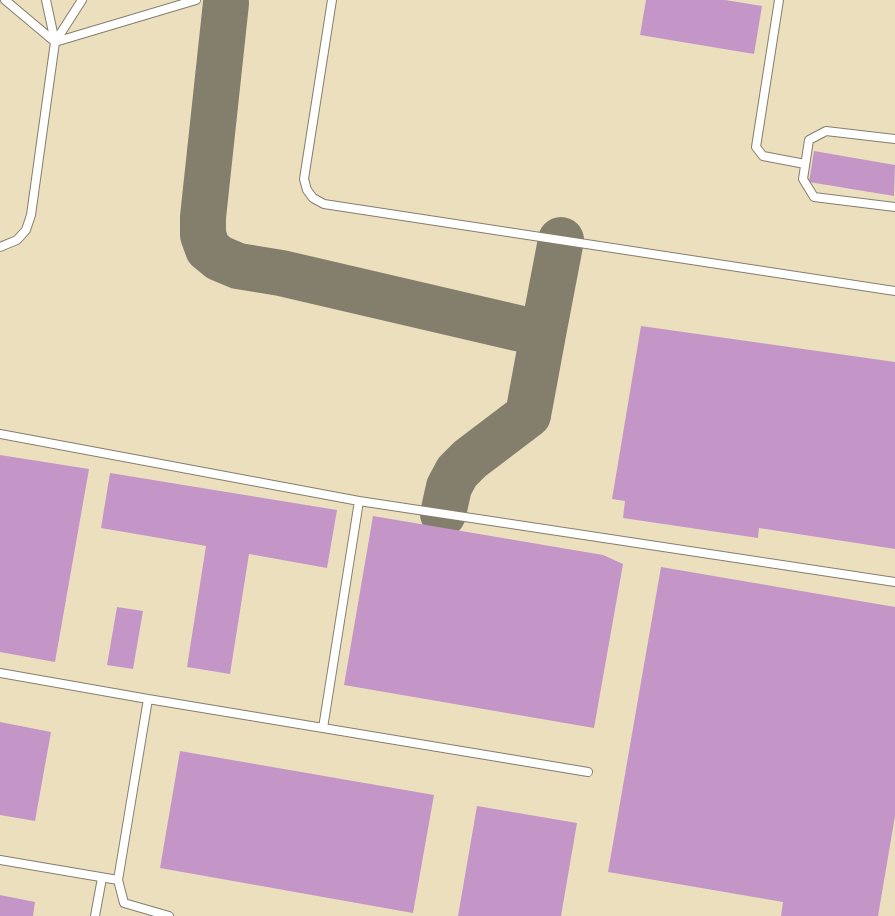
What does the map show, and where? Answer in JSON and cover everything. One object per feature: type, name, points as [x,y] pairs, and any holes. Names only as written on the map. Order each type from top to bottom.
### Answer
[{"type":"lane","points":[[5,0],[55,42]]},
{"type":"lane","points":[[0,247],[17,240],[26,230],[31,215],[55,42],[46,0]]},
{"type":"lane","points":[[55,42],[82,0]]},
{"type":"lane","points":[[55,42],[196,0]]},
{"type":"lane","points":[[332,0],[304,179],[307,190],[313,198],[324,204],[895,291]]},
{"type":"lane","points":[[779,0],[756,147],[764,156],[805,164]]},
{"type":"lane","points":[[895,139],[826,131],[808,140],[802,179],[814,197],[895,207]]},
{"type":"lane","points":[[0,434],[359,501],[895,582]]},
{"type":"lane","points":[[323,728],[359,501]]},
{"type":"lane","points":[[0,673],[588,772]]},
{"type":"lane","points":[[148,699],[118,880],[124,903],[169,916]]},
{"type":"lane","points":[[0,860],[118,880]]},
{"type":"lane","points":[[95,916],[102,878]]},
{"type":"building","points":[[646,0],[725,0],[762,6],[754,54],[640,35]]},
{"type":"building","points":[[814,151],[895,165],[894,196],[809,182]]},
{"type":"building","points":[[641,326],[895,362],[895,549],[759,528],[758,538],[623,518],[625,501],[612,499]]},
{"type":"building","points":[[0,455],[89,469],[55,662],[0,652]]},
{"type":"building","points":[[110,473],[337,510],[327,568],[249,554],[230,674],[187,667],[206,546],[101,528]]},
{"type":"building","points":[[373,516],[603,555],[623,564],[594,728],[344,685]]},
{"type":"building","points":[[661,567],[895,607],[895,816],[878,916],[781,916],[783,902],[608,872]]},
{"type":"building","points":[[117,607],[143,611],[133,669],[107,665]]},
{"type":"building","points":[[0,722],[51,732],[35,821],[0,815]]},
{"type":"building","points":[[180,751],[434,795],[413,913],[160,868]]},
{"type":"building","points":[[477,806],[577,823],[561,916],[458,916]]},
{"type":"building","points":[[0,895],[35,902],[33,916],[0,916]]},
{"type":"taxiway","points":[[226,3],[203,217],[203,235],[208,249],[219,258],[238,266],[281,273],[543,334],[561,240]]},
{"type":"taxiway","points":[[443,514],[449,487],[457,472],[470,459],[528,415],[543,334]]}]
